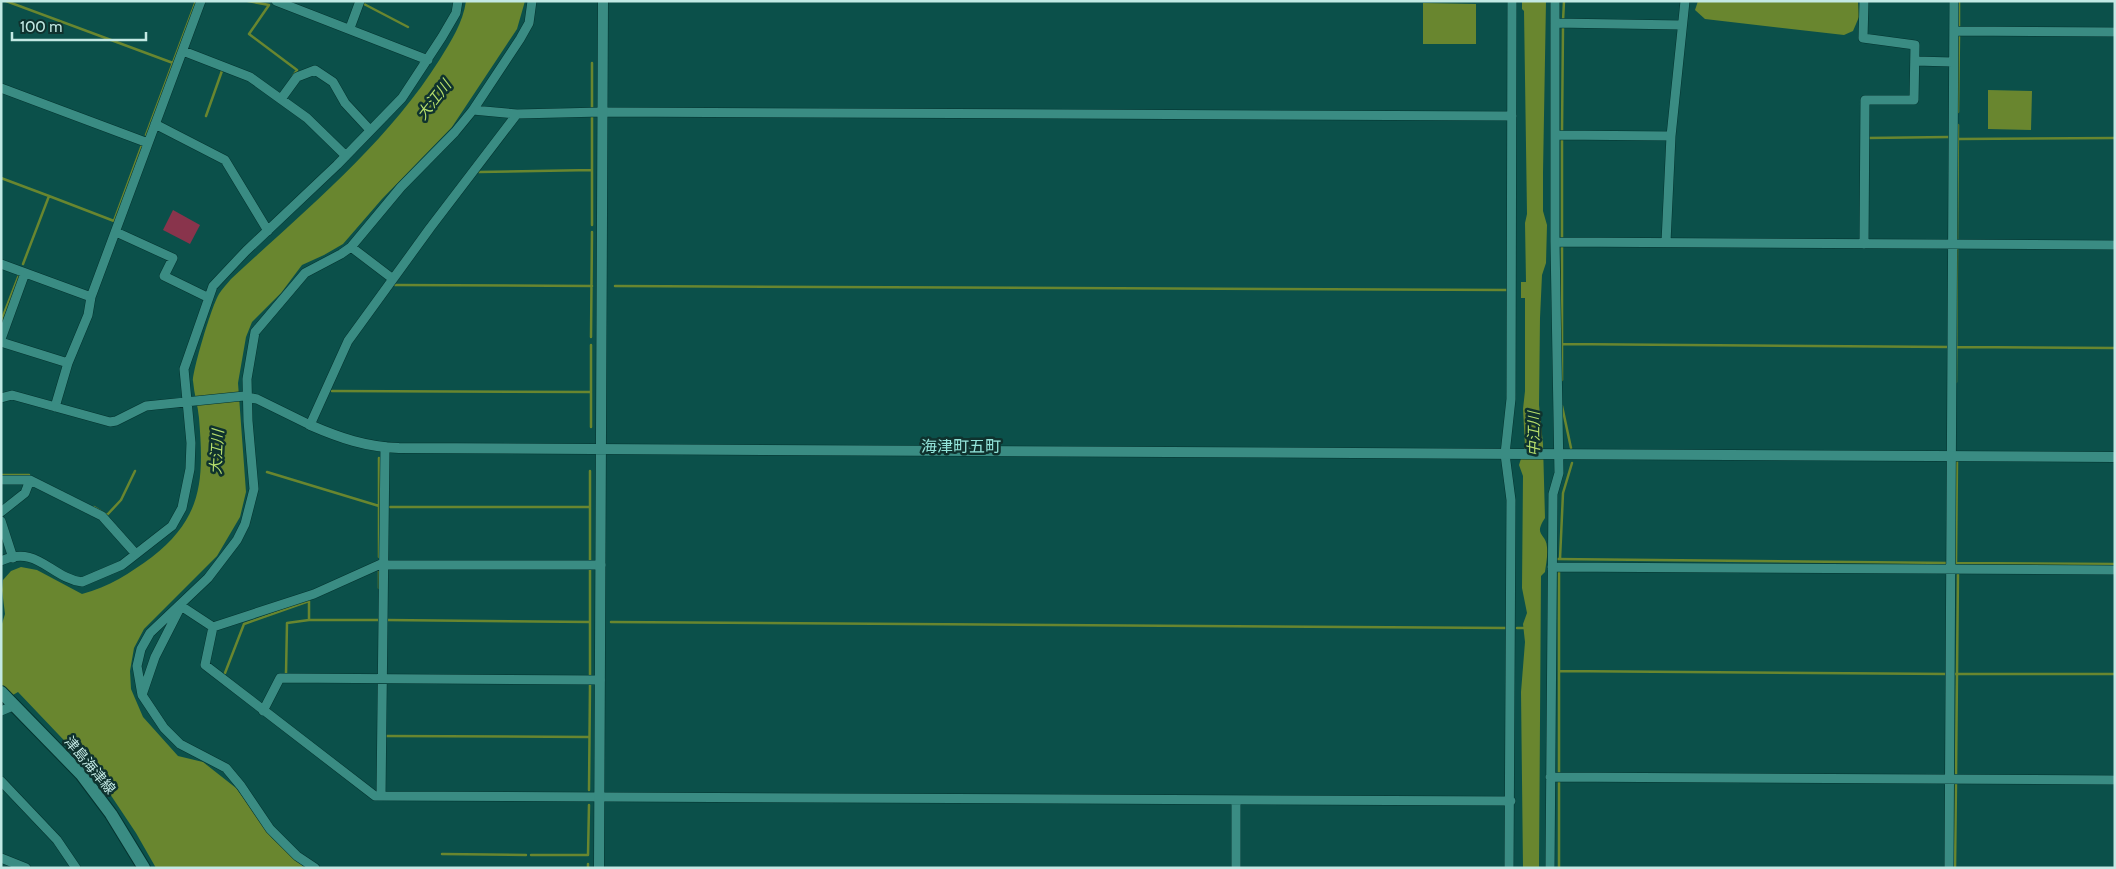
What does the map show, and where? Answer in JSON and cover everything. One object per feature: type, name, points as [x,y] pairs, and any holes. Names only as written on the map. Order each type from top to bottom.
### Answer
[{"type":"main road","name":"津島海津線","points":[[9,699],[81,774],[111,814],[144,868]]},
{"type":"street","points":[[55,407],[68,363],[88,315],[91,297],[201,1]]},
{"type":"street","points":[[276,1],[350,28],[428,60]]},
{"type":"street","points":[[350,28],[360,1]]},
{"type":"street","points":[[1,561],[24,557],[40,560],[61,574],[82,582],[122,565],[172,526],[182,508],[190,470],[189,402],[184,369],[212,286],[346,156],[402,98],[428,60],[456,13],[458,1]]},
{"type":"street","points":[[315,868],[297,856],[270,829],[241,786],[226,768],[180,744],[164,728],[142,695],[137,666],[141,649],[150,633],[162,620],[181,606],[208,578],[237,540],[245,524],[254,489],[245,396],[255,332],[305,273],[341,254],[351,246],[401,187],[455,132],[520,39],[529,23],[532,1]]},
{"type":"street","points":[[598,868],[600,796],[603,1]]},
{"type":"street","points":[[1509,868],[1511,801],[1511,500],[1509,454],[1511,399],[1512,1]]},
{"type":"street","points":[[1550,868],[1553,494],[1559,473],[1554,242],[1556,135],[1555,1]]},
{"type":"street","points":[[1666,242],[1671,136],[1685,1]]},
{"type":"street","points":[[1864,1],[1862,38],[1915,45],[1914,100],[1865,100],[1864,244]]},
{"type":"street","points":[[1949,868],[1952,62],[1954,1]]},
{"type":"street","points":[[1555,23],[1682,25]]},
{"type":"street","points":[[1954,31],[2115,32]]},
{"type":"street","points":[[183,51],[234,69],[250,77],[312,123],[346,156]]},
{"type":"street","points":[[1915,61],[1952,62]]},
{"type":"street","points":[[281,99],[296,77],[315,70],[333,82],[344,102],[370,130]]},
{"type":"street","points":[[1,88],[148,143]]},
{"type":"street","points":[[472,110],[517,114],[602,112],[1512,116]]},
{"type":"street","points":[[310,424],[348,342],[517,114]]},
{"type":"street","points":[[155,124],[225,160],[268,231]]},
{"type":"street","points":[[1556,135],[1671,136]]},
{"type":"street","points":[[116,232],[172,258],[164,276],[207,297]]},
{"type":"street","points":[[1554,242],[2115,245]]},
{"type":"street","points":[[351,246],[393,279]]},
{"type":"street","points":[[1,264],[91,297]]},
{"type":"street","points":[[26,273],[1,341],[68,363]]},
{"type":"street","points":[[1,391],[110,422],[116,421],[146,406],[245,396],[337,437],[362,445],[385,448],[1952,457],[2115,456]]},
{"type":"street","points":[[1,398],[12,395]]},
{"type":"street","points":[[381,796],[385,448]]},
{"type":"street","points":[[1,480],[30,480],[102,516],[135,553]]},
{"type":"street","points":[[1,512],[25,493],[30,480]]},
{"type":"street","points":[[1,521],[13,558]]},
{"type":"street","points":[[212,627],[314,594],[383,564],[600,565]]},
{"type":"street","points":[[1552,567],[2115,570]]},
{"type":"street","points":[[181,606],[212,627]]},
{"type":"street","points":[[142,695],[155,657],[181,606]]},
{"type":"street","points":[[212,627],[205,665],[375,796],[1511,801]]},
{"type":"street","points":[[263,711],[280,678],[600,680]]},
{"type":"street","points":[[1,712],[9,699]]},
{"type":"street","points":[[1550,776],[2115,780]]},
{"type":"street","points":[[1,781],[57,840],[76,868]]},
{"type":"street","points":[[1236,801],[1236,868]]},
{"type":"street","points":[[1,858],[26,868]]},
{"type":"shaded area","points":[[173,210],[200,225],[190,244],[163,230]]},
{"type":"water","name":"大江川","points":[[466,1],[525,1],[517,29],[452,127],[382,199],[343,244],[302,265],[281,293],[252,322],[246,337],[238,383],[246,492],[240,517],[217,556],[144,629],[134,648],[130,671],[131,689],[143,717],[178,756],[203,762],[236,788],[272,838],[305,868],[156,868],[136,833],[98,776],[18,692],[1,702],[1,627],[5,614],[2,590],[3,580],[11,571],[21,567],[37,570],[82,594],[119,579],[136,569],[169,542],[182,527],[191,512],[197,496],[200,479],[201,440],[194,391],[194,374],[199,351],[219,294],[231,279],[343,176],[395,120],[419,90],[440,59],[456,32]]},
{"type":"water","name":"中江川","points":[[1522,1],[1546,1],[1543,211],[1547,225],[1546,263],[1542,275],[1540,318],[1539,405],[1543,444],[1545,518],[1540,531],[1546,542],[1547,553],[1545,572],[1541,576],[1539,868],[1523,868],[1521,692],[1525,642],[1523,624],[1527,613],[1522,588],[1523,476],[1519,465],[1525,446],[1523,409],[1525,391],[1525,298],[1521,298],[1521,282],[1526,282],[1525,223],[1527,214],[1524,11],[1522,9]]},
{"type":"water","points":[[1698,1],[1858,1],[1859,17],[1853,31],[1844,35],[1705,19],[1695,10]]},
{"type":"water","points":[[1423,3],[1476,4],[1476,44],[1423,44]]},
{"type":"water","points":[[1988,90],[2032,91],[2031,130],[1988,129]]},
{"type":"waterway","points":[[6,1],[173,63]]},
{"type":"waterway","points":[[146,135],[196,1]]},
{"type":"waterway","points":[[248,1],[269,5],[249,34],[297,70],[293,76]]},
{"type":"waterway","points":[[1563,21],[1564,1]]},
{"type":"waterway","points":[[1959,1],[1959,27]]},
{"type":"waterway","points":[[364,4],[408,27]]},
{"type":"waterway","points":[[1562,132],[1563,26]]},
{"type":"waterway","points":[[1958,112],[1959,35]]},
{"type":"waterway","points":[[592,63],[592,108]]},
{"type":"waterway","points":[[206,116],[223,68]]},
{"type":"waterway","points":[[592,116],[592,225]]},
{"type":"waterway","points":[[1957,239],[1958,125]]},
{"type":"waterway","points":[[1867,138],[1949,137]]},
{"type":"waterway","points":[[1958,139],[2115,138]]},
{"type":"waterway","points":[[1562,139],[1562,239]]},
{"type":"waterway","points":[[23,264],[49,196],[114,221],[142,145]]},
{"type":"waterway","points":[[479,172],[592,170]]},
{"type":"waterway","points":[[1,178],[49,196]]},
{"type":"waterway","points":[[591,337],[592,232]]},
{"type":"waterway","points":[[1562,245],[1562,380]]},
{"type":"waterway","points":[[1956,382],[1957,248]]},
{"type":"waterway","points":[[1,321],[19,275]]},
{"type":"waterway","points":[[395,285],[592,286]]},
{"type":"waterway","points":[[615,286],[1508,290]]},
{"type":"waterway","points":[[1561,344],[1950,347]]},
{"type":"waterway","points":[[591,345],[591,427]]},
{"type":"waterway","points":[[1956,347],[2115,348]]},
{"type":"waterway","points":[[332,391],[591,392]]},
{"type":"waterway","points":[[1562,406],[1571,448]]},
{"type":"waterway","points":[[379,458],[379,557]]},
{"type":"waterway","points":[[1956,563],[1957,461]]},
{"type":"waterway","points":[[1560,559],[1563,493],[1572,463]]},
{"type":"waterway","points":[[94,507],[107,515],[121,500],[135,471]]},
{"type":"waterway","points":[[590,471],[590,562]]},
{"type":"waterway","points":[[267,472],[379,506]]},
{"type":"waterway","points":[[1,475],[29,475]]},
{"type":"waterway","points":[[390,507],[590,507]]},
{"type":"waterway","points":[[1555,559],[1947,563]]},
{"type":"waterway","points":[[1955,563],[2115,564]]},
{"type":"waterway","points":[[590,569],[590,675]]},
{"type":"waterway","points":[[379,570],[379,588]]},
{"type":"waterway","points":[[1559,570],[1559,773]]},
{"type":"waterway","points":[[1956,775],[1958,571]]},
{"type":"waterway","points":[[225,673],[244,624],[309,601],[309,620]]},
{"type":"waterway","points":[[286,674],[287,623],[309,620],[379,620]]},
{"type":"waterway","points":[[386,620],[590,622]]},
{"type":"waterway","points":[[611,622],[1508,628]]},
{"type":"waterway","points":[[1517,628],[1525,628]]},
{"type":"waterway","points":[[1559,671],[1947,674]]},
{"type":"waterway","points":[[1953,674],[2115,674]]},
{"type":"waterway","points":[[589,790],[590,685]]},
{"type":"waterway","points":[[384,736],[589,737]]},
{"type":"waterway","points":[[1559,780],[1559,868]]},
{"type":"waterway","points":[[1955,868],[1956,782]]},
{"type":"waterway","points":[[531,855],[588,855],[589,805]]},
{"type":"waterway","points":[[442,854],[526,855]]},
{"type":"district","name":"海津町五町","points":[[961,446]]}]
